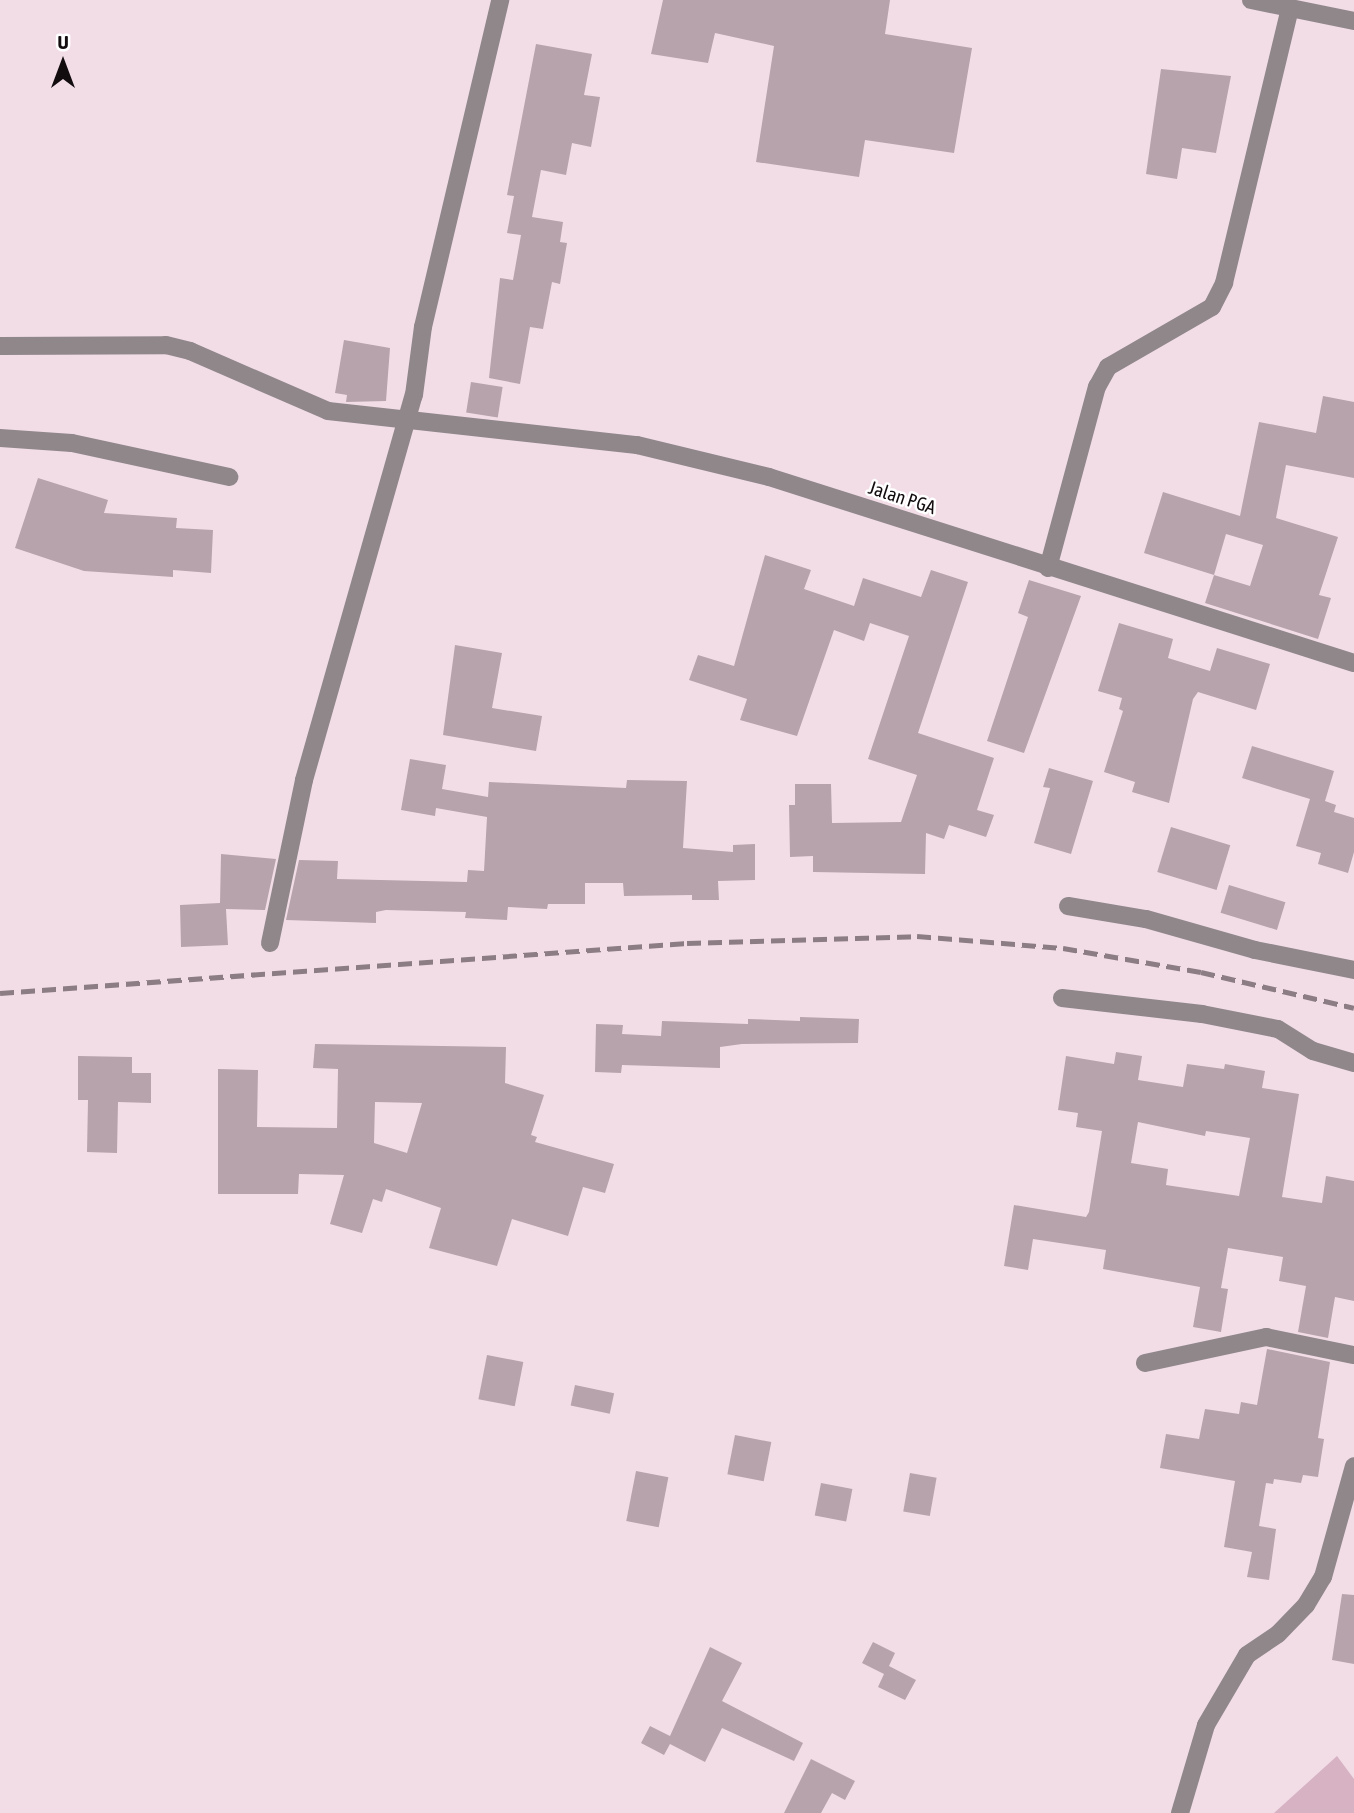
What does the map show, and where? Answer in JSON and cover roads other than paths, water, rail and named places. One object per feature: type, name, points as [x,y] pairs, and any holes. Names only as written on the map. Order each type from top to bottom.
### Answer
[{"type":"street","points":[[270,943],[304,780],[407,421],[423,327],[500,0]]},
{"type":"street","points":[[1251,0],[1354,21]]},
{"type":"street","points":[[1048,568],[1097,387],[1108,367],[1212,307],[1224,283],[1290,8]]},
{"type":"street","name":"Jalan PGA","points":[[0,346],[166,345],[190,351],[243,377],[328,411],[637,445],[769,477],[1048,568],[1354,663]]},
{"type":"street","points":[[0,438],[72,443],[229,477]]},
{"type":"street","points":[[1068,906],[1146,919],[1255,950],[1354,970]]},
{"type":"street","points":[[1062,998],[1202,1014],[1278,1029],[1313,1051],[1354,1063]]},
{"type":"street","points":[[1145,1363],[1266,1337],[1354,1355]]},
{"type":"street","points":[[1180,1813],[1206,1725],[1242,1664],[1306,1605],[1322,1577],[1354,1466]]},
{"type":"railway","points":[[0,993],[687,943],[917,936],[1063,948],[1201,972],[1354,1008]]}]
